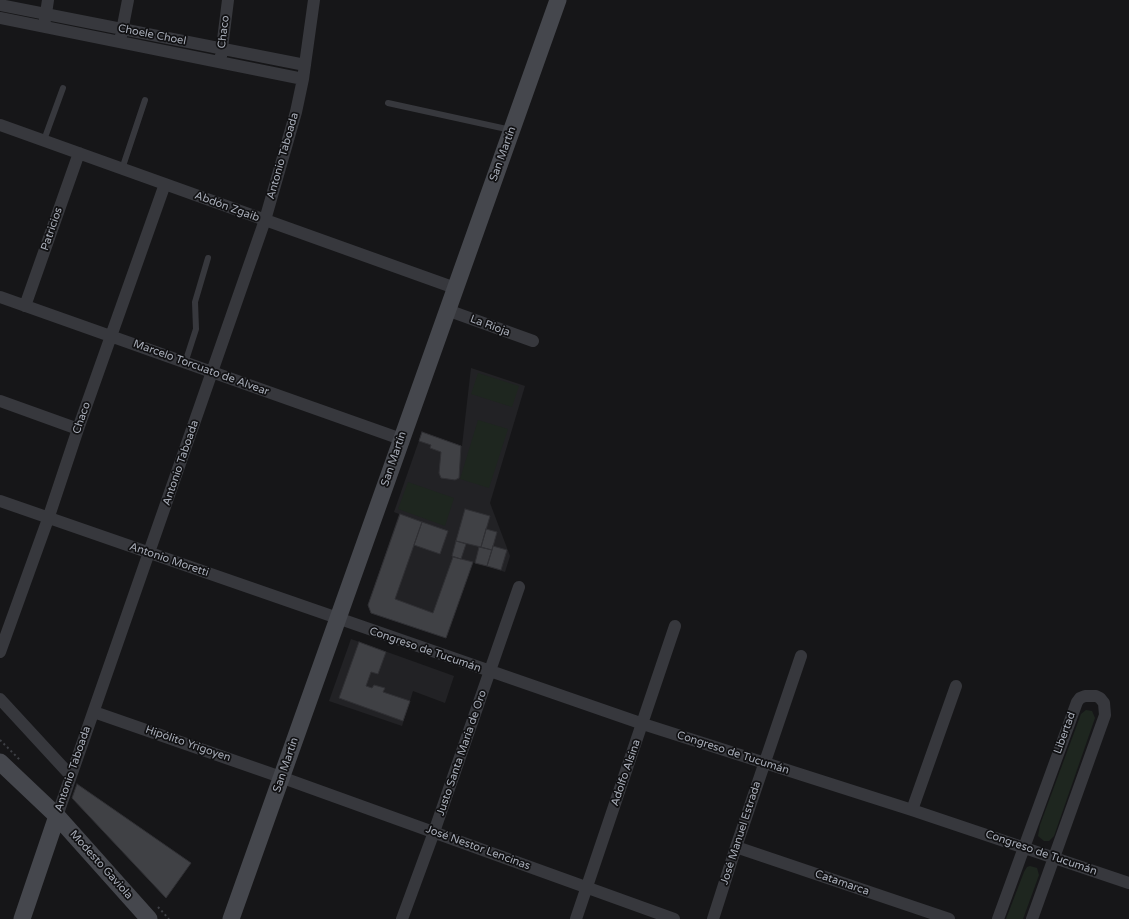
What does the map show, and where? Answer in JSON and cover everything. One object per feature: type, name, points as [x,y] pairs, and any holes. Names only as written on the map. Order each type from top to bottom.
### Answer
[{"type":"main road","name":"San Martín","points":[[231,919],[558,0]]},
{"type":"main road","name":"Modesto Gaviola","points":[[0,762],[57,816],[149,919]]},
{"type":"main road","name":"Antonio Taboada","points":[[22,919],[57,816]]},
{"type":"street","points":[[44,27],[48,0]]},
{"type":"street","points":[[120,43],[128,0]]},
{"type":"street","name":"Chaco","points":[[220,63],[228,0]]},
{"type":"street","name":"Antonio Taboada","points":[[57,816],[265,220],[296,112],[305,65],[314,0]]},
{"type":"street","name":"Choele Choel","points":[[0,4],[305,65]]},
{"type":"street","name":"Choele Choel","points":[[0,18],[302,80]]},
{"type":"street","name":"Abdón Zgaib","points":[[0,125],[455,288]]},
{"type":"street","name":"Patricios","points":[[25,306],[79,153]]},
{"type":"street","name":"Chaco","points":[[0,652],[165,184]]},
{"type":"street","name":"Marcelo Torcuato de Alvear","points":[[0,297],[401,439]]},
{"type":"street","name":"La Rioja","points":[[447,310],[533,341]]},
{"type":"street","points":[[0,401],[78,429]]},
{"type":"street","name":"Antonio Moretti","points":[[0,501],[338,619]]},
{"type":"street","name":"Justo Santa María de Oro","points":[[402,919],[434,832],[519,587]]},
{"type":"street","name":"Congreso de Tucumán","points":[[338,619],[643,724],[912,810],[1129,883]]},
{"type":"street","name":"Adolfo Alsina","points":[[576,919],[675,626]]},
{"type":"street","name":"José Manuel Estrada","points":[[713,919],[801,656]]},
{"type":"street","points":[[912,810],[956,686]]},
{"type":"street","name":"Libertad","points":[[998,919],[1077,702],[1080,698],[1085,696],[1096,696],[1104,703],[1105,715],[1032,919]]},
{"type":"street","points":[[0,699],[71,776]]},
{"type":"street","name":"Hipólito Yrigoyen","points":[[94,712],[282,778]]},
{"type":"street","name":"José Nestor Lencinas","points":[[282,778],[674,919]]},
{"type":"street","name":"Catamarca","points":[[736,847],[949,919]]},
{"type":"lane","points":[[44,140],[62,88]]},
{"type":"lane","points":[[122,169],[145,100]]},
{"type":"lane","points":[[388,103],[511,130]]},
{"type":"lane","points":[[185,363],[196,329],[195,302],[208,258]]},
{"type":"shaded area","points":[[471,368],[525,386],[490,503],[510,556],[505,572],[473,562],[446,638],[371,613],[368,605],[399,514],[394,512],[422,432],[462,446]]},
{"type":"shaded area","points":[[478,373],[519,386],[512,407],[471,394]]},
{"type":"shaded area","points":[[478,420],[508,429],[489,488],[460,479]]},
{"type":"shaded area","points":[[408,482],[454,498],[445,526],[398,509]]},
{"type":"shaded area","points":[[351,639],[454,676],[445,703],[413,691],[402,726],[329,701]]},
{"type":"shaded area","points":[[1086,710],[1092,711],[1095,718],[1054,836],[1049,841],[1044,841],[1038,836],[1040,825],[1081,714]]},
{"type":"shaded area","points":[[1030,866],[1037,868],[1039,875],[1023,919],[1006,919],[1024,872],[1027,867]]},
{"type":"building","points":[[422,432],[461,446],[459,478],[455,480],[441,478],[439,473],[441,452],[430,448],[431,445],[419,441]]},
{"type":"building","points":[[465,509],[490,516],[481,547],[456,541]]},
{"type":"building","points":[[400,514],[422,522],[395,599],[433,613],[453,557],[473,562],[446,638],[371,613],[368,605]]},
{"type":"building","points":[[422,522],[448,531],[440,554],[414,545]]},
{"type":"building","points":[[486,529],[497,532],[492,550],[481,547]]},
{"type":"building","points":[[456,541],[466,544],[461,559],[452,556]]},
{"type":"building","points":[[493,546],[507,550],[501,570],[487,566]]},
{"type":"building","points":[[479,547],[492,550],[487,566],[475,563]]},
{"type":"building","points":[[359,642],[386,652],[378,674],[371,672],[366,686],[372,688],[374,685],[385,688],[383,692],[410,701],[403,721],[339,698]]},
{"type":"building","points":[[77,784],[191,863],[166,898],[72,798]]}]
